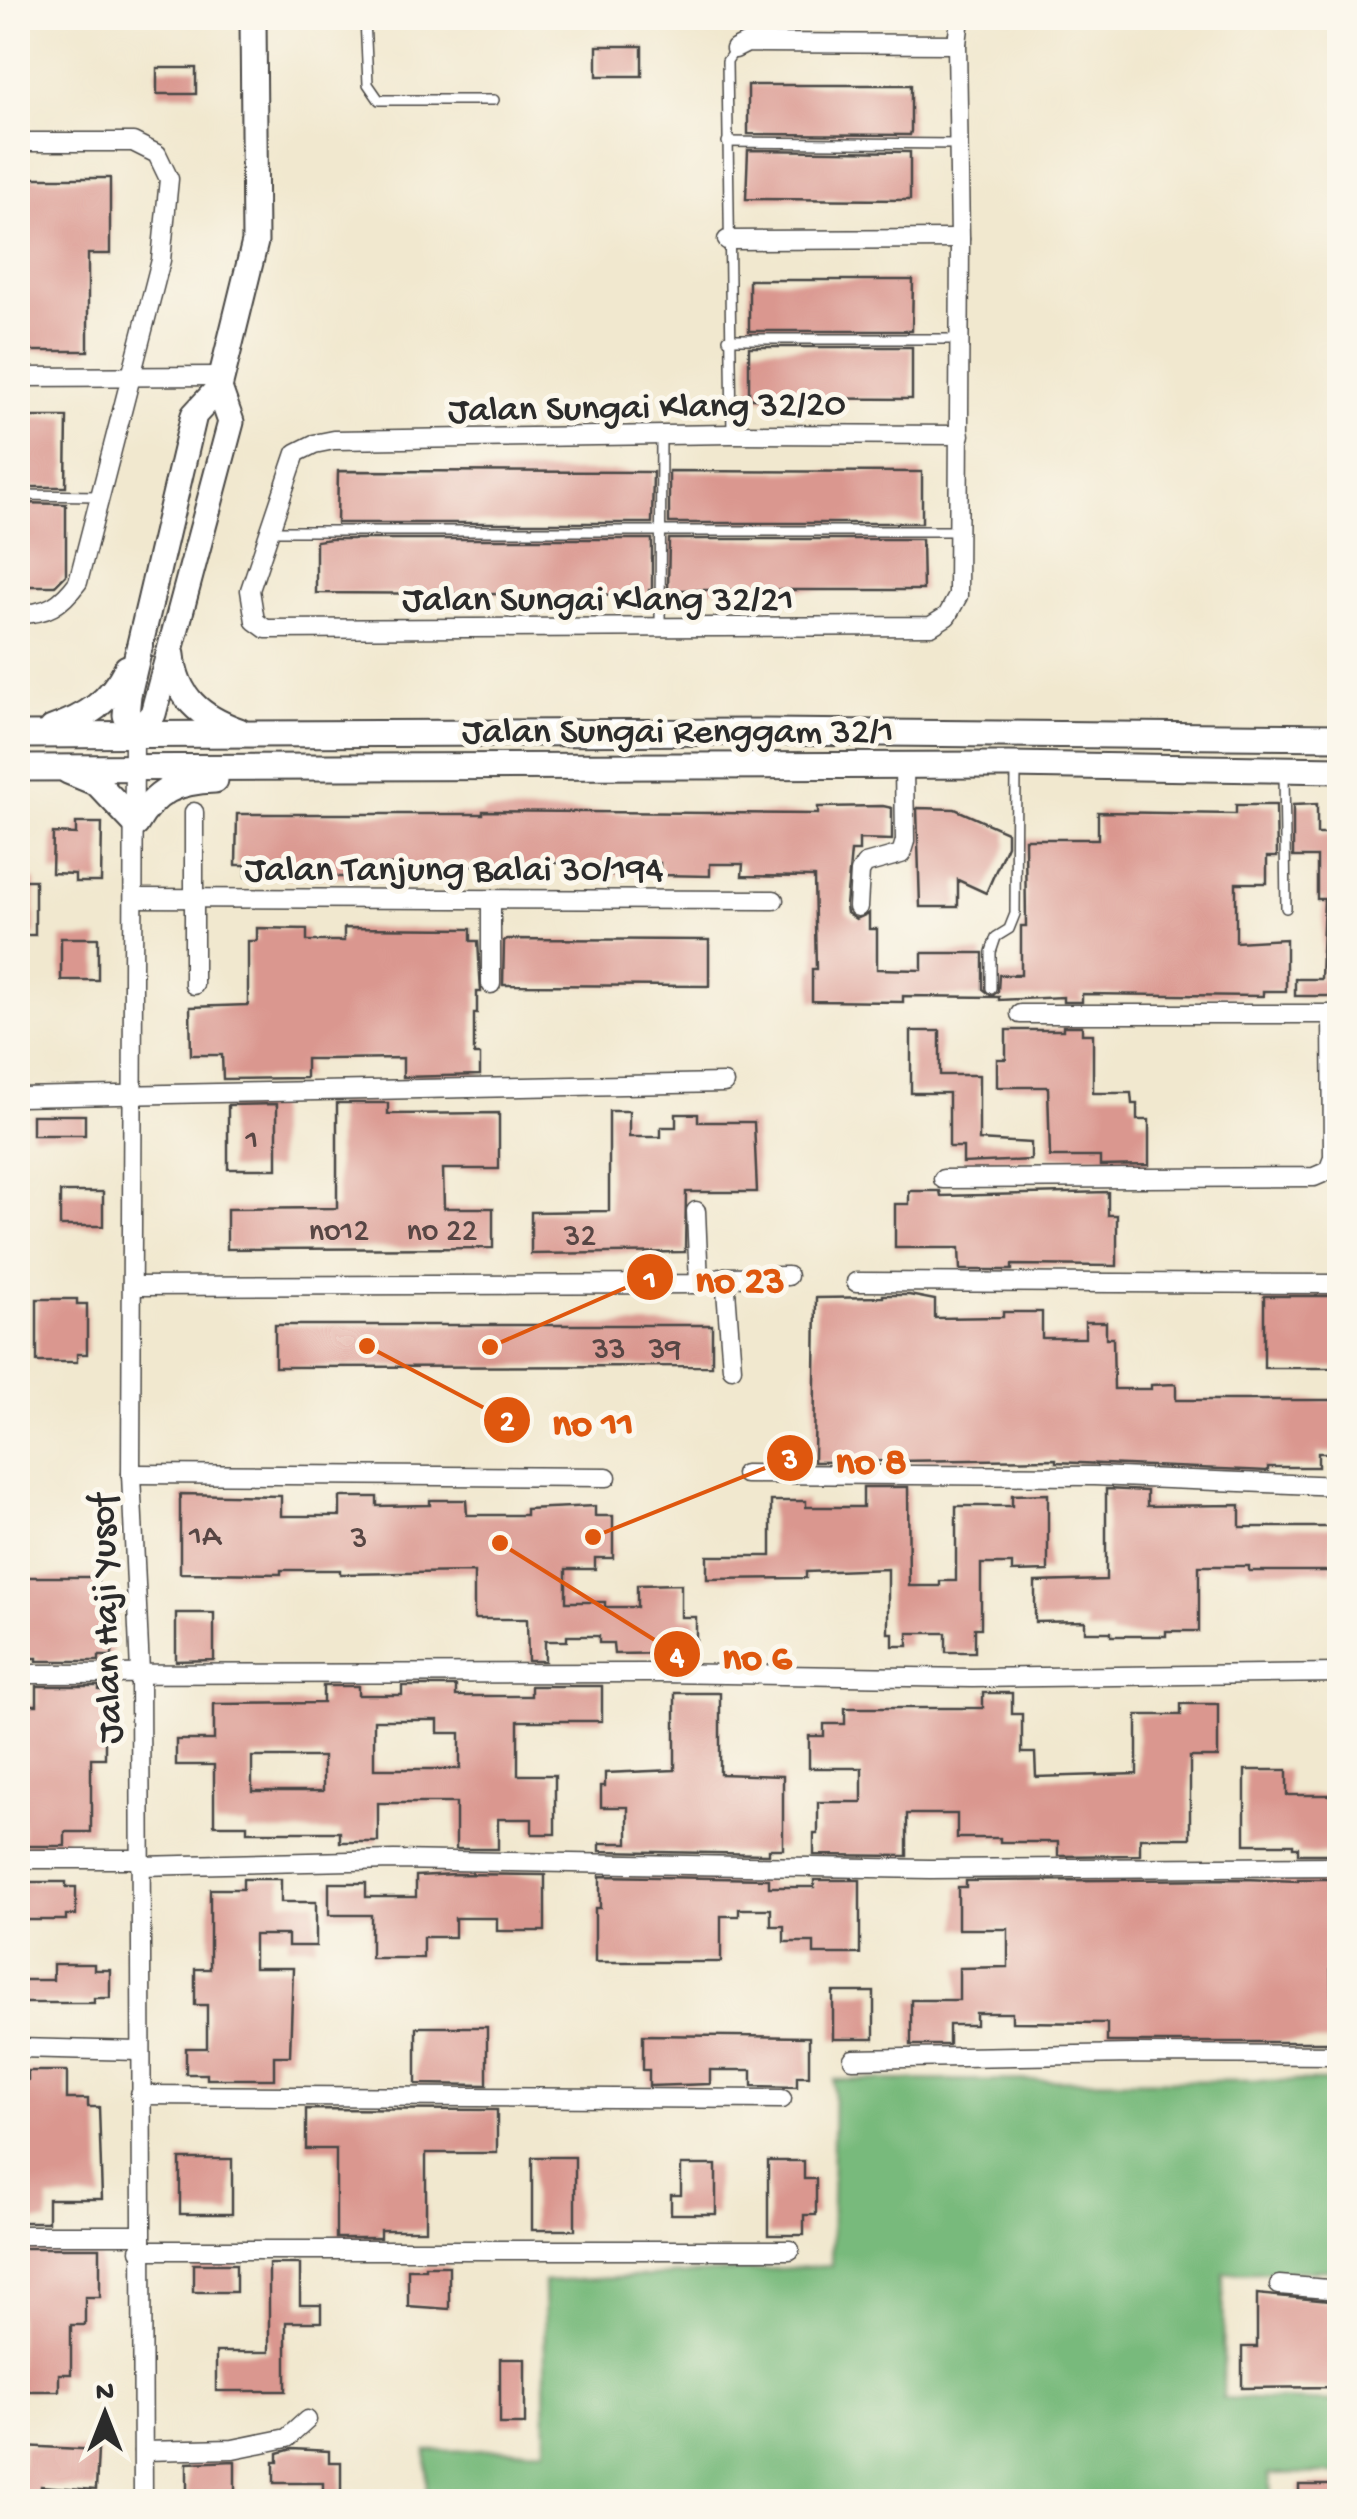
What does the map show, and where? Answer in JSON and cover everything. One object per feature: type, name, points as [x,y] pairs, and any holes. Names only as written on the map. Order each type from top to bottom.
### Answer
[{"type":"main road","points":[[221,382],[231,422],[153,714],[134,735],[126,715],[194,414],[221,382],[255,242],[252,18]]},
{"type":"main road","points":[[25,735],[80,720],[106,700],[140,641]]},
{"type":"main road","points":[[171,645],[174,678],[186,696],[222,725],[249,735]]},
{"type":"main road","points":[[955,733],[956,765]]},
{"type":"main road","name":"Jalan Sungai Renggam 32/1","points":[[25,735],[955,733],[1340,738]]},
{"type":"main road","points":[[1284,738],[1284,770]]},
{"type":"main road","name":"Jalan Sungai Renggam 32/1","points":[[18,768],[956,765],[1340,770]]},
{"type":"main road","points":[[61,768],[97,783],[136,824],[164,789],[192,780],[407,780],[437,766]]},
{"type":"street","points":[[960,18],[960,531]]},
{"type":"street","points":[[735,49],[747,43],[957,44]]},
{"type":"street","points":[[18,142],[133,142],[157,154],[169,179],[161,260],[78,582],[62,603],[25,614]]},
{"type":"street","points":[[727,240],[960,238]]},
{"type":"street","points":[[18,377],[221,382]]},
{"type":"street","name":"Jalan Sungai Klang 32/20","points":[[270,531],[296,453],[334,440],[960,435]]},
{"type":"street","name":"Jalan Sungai Klang 32/21","points":[[270,531],[250,590],[255,621],[266,630],[931,626],[947,616],[958,596],[960,531]]},
{"type":"street","name":"Jalan Haji Yusof","points":[[134,735],[131,1474],[140,1672],[143,2502]]},
{"type":"street","points":[[858,908],[860,872],[865,864],[901,854],[905,841],[904,765]]},
{"type":"street","points":[[194,812],[194,985]]},
{"type":"street","name":"Jalan Tanjung Balai 30/194","points":[[134,898],[774,900]]},
{"type":"street","points":[[491,900],[491,984]]},
{"type":"street","points":[[943,1179],[1314,1178],[1328,1171],[1333,1158],[1336,1014],[1020,1014]]},
{"type":"street","points":[[18,1097],[724,1084]]},
{"type":"street","points":[[696,1212],[699,1284]]},
{"type":"street","points":[[132,1286],[699,1284],[725,1277],[788,1276]]},
{"type":"street","points":[[725,1277],[732,1368]]},
{"type":"street","points":[[856,1282],[1340,1284]]},
{"type":"street","points":[[131,1474],[608,1478]]},
{"type":"street","points":[[745,1474],[1094,1476],[1340,1486]]},
{"type":"street","points":[[18,1674],[659,1673],[972,1678],[1340,1673]]},
{"type":"street","points":[[18,1858],[930,1869],[1340,1866]]},
{"type":"street","points":[[18,2048],[140,2051]]},
{"type":"street","points":[[853,2059],[1340,2055]]},
{"type":"street","points":[[140,2095],[782,2100]]},
{"type":"street","points":[[18,2234],[140,2243],[790,2250]]},
{"type":"street","points":[[1279,2285],[1340,2290]]},
{"type":"street","points":[[142,2451],[234,2449],[287,2438],[307,2420]]},
{"type":"lane","points":[[364,18],[368,84],[379,100],[494,100]]},
{"type":"lane","points":[[732,434],[727,61],[735,49]]},
{"type":"lane","points":[[727,142],[958,144]]},
{"type":"lane","points":[[728,339],[960,339]]},
{"type":"lane","points":[[660,628],[661,435]]},
{"type":"lane","points":[[18,495],[100,496]]},
{"type":"lane","points":[[270,531],[960,531]]},
{"type":"lane","points":[[991,988],[991,952],[996,937],[1009,929],[1015,914],[1016,766]]},
{"type":"lane","points":[[1284,770],[1286,908]]},
{"type":"green space","points":[[834,2080],[1339,2081],[1339,2270],[1224,2273],[1223,2398],[1339,2402],[1339,2473],[1269,2474],[1272,2502],[427,2501],[426,2451],[546,2449],[544,2282],[831,2266]]},
{"type":"building","points":[[597,46],[642,46],[642,76],[597,76]]},
{"type":"building","points":[[157,68],[196,68],[196,94],[157,94]]},
{"type":"building","points":[[748,85],[911,85],[910,135],[748,134]]},
{"type":"building","points":[[748,150],[910,152],[910,200],[746,199]]},
{"type":"building","points":[[18,178],[110,178],[110,254],[88,254],[88,351],[18,351]]},
{"type":"building","points":[[749,280],[913,280],[912,331],[749,331]]},
{"type":"building","points":[[749,347],[912,347],[912,399],[749,398]]},
{"type":"building","points":[[18,417],[67,417],[66,487],[18,487]]},
{"type":"building","points":[[338,471],[653,472],[652,523],[337,523]]},
{"type":"building","points":[[669,471],[922,472],[922,523],[669,523]]},
{"type":"building","points":[[18,503],[66,504],[66,575],[55,586],[18,586]]},
{"type":"building","points":[[652,539],[652,590],[649,595],[316,593],[316,541]]},
{"type":"building","points":[[669,539],[922,539],[923,590],[668,590]]},
{"type":"building","points":[[1317,804],[1317,834],[1340,834],[1338,996],[1295,996],[1295,979],[1321,979],[1324,899],[1317,899],[1317,857],[1293,857],[1293,805]]},
{"type":"building","points":[[1236,805],[1276,805],[1277,857],[1267,857],[1267,883],[1236,883],[1236,942],[1286,939],[1286,991],[1263,991],[1263,996],[1082,994],[1082,1002],[1063,1002],[1063,997],[999,1000],[903,996],[903,1002],[812,1001],[812,969],[816,969],[814,877],[742,876],[743,864],[710,864],[710,876],[660,875],[660,863],[625,863],[625,875],[575,874],[575,863],[542,863],[542,874],[492,874],[492,865],[459,865],[459,877],[409,876],[409,865],[377,865],[377,877],[246,877],[246,865],[236,865],[237,814],[483,811],[818,814],[818,807],[883,806],[892,808],[892,840],[859,839],[859,851],[851,851],[846,906],[847,913],[856,919],[869,913],[869,929],[877,929],[877,969],[922,970],[922,953],[983,953],[983,989],[992,996],[998,991],[999,975],[1021,975],[1021,926],[1026,926],[1025,839],[1098,839],[1098,812],[1236,814]]},
{"type":"building","points":[[917,808],[955,809],[1007,832],[1007,845],[986,893],[958,880],[958,907],[920,907]]},
{"type":"building","points":[[76,823],[102,823],[101,882],[75,882],[75,874],[52,873],[53,833],[76,834]]},
{"type":"building","points":[[18,880],[35,880],[35,935],[18,935]]},
{"type":"building","points":[[257,928],[307,929],[307,941],[344,941],[344,928],[471,929],[471,941],[478,941],[481,992],[477,992],[474,1013],[474,1055],[480,1055],[480,1075],[403,1077],[403,1058],[306,1059],[306,1078],[223,1079],[222,1055],[191,1055],[190,1007],[248,1005],[248,941],[257,941]]},
{"type":"building","points":[[61,938],[98,938],[98,980],[61,980]]},
{"type":"building","points":[[507,939],[709,940],[709,986],[503,985]]},
{"type":"building","points":[[1063,1026],[1082,1026],[1082,1034],[1093,1034],[1093,1093],[1131,1093],[1132,1104],[1137,1104],[1137,1120],[1149,1120],[1149,1165],[1100,1166],[1100,1157],[1050,1157],[1048,1087],[997,1087],[997,1059],[1006,1059],[1006,1030],[1063,1030]]},
{"type":"building","points":[[911,1031],[940,1031],[940,1075],[979,1075],[979,1140],[1031,1143],[1031,1160],[963,1163],[963,1147],[949,1147],[949,1093],[911,1093]]},
{"type":"building","points":[[337,1103],[388,1103],[388,1114],[499,1113],[499,1169],[443,1169],[444,1208],[493,1208],[493,1248],[227,1249],[227,1209],[337,1208]]},
{"type":"building","points":[[277,1104],[277,1169],[228,1169],[228,1105]]},
{"type":"building","points":[[609,1111],[629,1111],[629,1137],[661,1137],[661,1127],[676,1127],[676,1114],[698,1114],[698,1122],[754,1122],[757,1192],[686,1192],[685,1252],[531,1254],[531,1212],[609,1211]]},
{"type":"building","points":[[32,1115],[85,1115],[85,1135],[32,1135]]},
{"type":"building","points":[[909,1191],[940,1191],[941,1196],[1108,1192],[1108,1215],[1117,1215],[1117,1266],[1012,1265],[1012,1270],[960,1270],[959,1248],[895,1248],[895,1204],[909,1204]]},
{"type":"building","points":[[60,1192],[103,1192],[103,1226],[60,1226]]},
{"type":"building","points":[[883,1295],[935,1300],[935,1318],[1042,1312],[1042,1338],[1085,1338],[1085,1322],[1106,1322],[1106,1338],[1113,1338],[1114,1389],[1176,1384],[1176,1400],[1340,1400],[1340,1453],[1318,1453],[1318,1467],[1268,1467],[1268,1471],[1056,1459],[814,1462],[816,1298]]},
{"type":"building","points":[[1264,1296],[1340,1296],[1340,1368],[1264,1368]]},
{"type":"building","points":[[37,1299],[77,1299],[77,1304],[87,1304],[87,1354],[77,1354],[77,1362],[37,1362]]},
{"type":"building","points":[[275,1325],[712,1325],[712,1366],[275,1367]]},
{"type":"building","points":[[863,1487],[908,1487],[909,1586],[940,1586],[940,1581],[956,1581],[956,1506],[1012,1506],[1012,1495],[1048,1494],[1048,1571],[1012,1572],[1012,1564],[981,1564],[981,1628],[975,1628],[975,1652],[946,1652],[946,1633],[908,1633],[908,1646],[893,1646],[893,1633],[888,1633],[888,1569],[806,1572],[806,1578],[707,1579],[707,1556],[771,1556],[771,1501],[806,1501],[806,1507],[863,1507]]},
{"type":"building","points":[[1106,1489],[1147,1491],[1147,1506],[1240,1505],[1240,1527],[1332,1527],[1332,1571],[1249,1571],[1249,1566],[1199,1566],[1199,1631],[1166,1631],[1166,1636],[1111,1636],[1111,1632],[1085,1632],[1085,1621],[1035,1622],[1035,1582],[1106,1580]]},
{"type":"building","points":[[180,1494],[281,1496],[281,1516],[340,1516],[340,1497],[377,1497],[377,1506],[466,1500],[467,1515],[526,1515],[526,1509],[595,1506],[595,1516],[613,1516],[613,1558],[595,1558],[595,1569],[566,1569],[566,1602],[637,1607],[637,1585],[681,1584],[681,1617],[696,1617],[696,1646],[681,1646],[681,1653],[614,1654],[613,1643],[599,1643],[599,1636],[567,1636],[567,1641],[545,1641],[545,1661],[528,1661],[527,1619],[474,1619],[474,1572],[180,1573]]},
{"type":"building","points":[[18,1577],[98,1577],[98,1592],[114,1592],[112,1656],[99,1656],[99,1661],[18,1658]]},
{"type":"building","points":[[176,1613],[214,1613],[214,1660],[176,1661]]},
{"type":"building","points":[[37,1686],[99,1686],[99,1690],[105,1690],[105,1758],[91,1758],[91,1832],[65,1832],[65,1846],[22,1846],[22,1819],[18,1819],[18,1705],[37,1705]]},
{"type":"building","points":[[323,1686],[358,1686],[358,1695],[402,1695],[402,1686],[456,1686],[456,1696],[531,1696],[531,1686],[602,1686],[602,1721],[518,1721],[518,1775],[555,1775],[555,1834],[532,1834],[532,1819],[498,1819],[498,1849],[456,1849],[456,1803],[378,1803],[378,1842],[340,1842],[340,1832],[247,1832],[247,1825],[214,1825],[214,1765],[176,1765],[176,1740],[214,1740],[214,1704],[323,1703]],"holes":[[[374,1720],[438,1720],[438,1733],[460,1733],[460,1769],[374,1769]],[[252,1757],[323,1757],[323,1791],[252,1791]]]},
{"type":"building","points":[[675,1693],[720,1693],[720,1774],[783,1776],[783,1849],[769,1849],[769,1854],[600,1851],[600,1843],[628,1843],[628,1807],[601,1807],[605,1773],[675,1770]]},
{"type":"building","points":[[983,1693],[1012,1693],[1012,1714],[1022,1714],[1022,1753],[1035,1753],[1036,1777],[1137,1774],[1137,1715],[1181,1715],[1181,1704],[1218,1704],[1218,1757],[1190,1757],[1190,1838],[1140,1838],[1140,1855],[1058,1856],[1058,1842],[957,1838],[957,1814],[907,1814],[907,1856],[814,1855],[818,1802],[862,1802],[862,1768],[809,1768],[809,1736],[824,1736],[824,1724],[845,1724],[845,1708],[983,1708]]},
{"type":"building","points":[[1245,1770],[1287,1770],[1287,1795],[1340,1795],[1340,1847],[1329,1847],[1329,1854],[1298,1854],[1298,1847],[1293,1844],[1245,1844]]},
{"type":"building","points":[[545,1875],[545,1931],[497,1931],[497,1918],[455,1918],[455,1937],[423,1937],[423,1958],[371,1958],[371,1915],[329,1915],[329,1883],[366,1883],[366,1897],[416,1897],[416,1876]]},
{"type":"building","points":[[600,1876],[769,1879],[769,1887],[814,1887],[814,1880],[860,1880],[860,1954],[814,1954],[814,1942],[784,1942],[784,1926],[771,1926],[771,1909],[739,1909],[739,1916],[721,1916],[721,1962],[595,1962],[595,1908],[600,1908]]},
{"type":"building","points":[[243,1879],[281,1879],[281,1902],[316,1902],[316,1946],[288,1946],[288,1935],[254,1935],[254,1968],[293,1968],[290,2056],[274,2056],[274,2079],[207,2079],[207,2074],[186,2074],[186,2048],[207,2048],[207,2005],[195,2005],[195,1969],[210,1969],[210,1889],[243,1889]]},
{"type":"building","points":[[1329,1879],[1332,2042],[1107,2042],[1107,2023],[1012,2022],[1012,2013],[976,2013],[976,2025],[949,2025],[949,2045],[911,2045],[911,2000],[959,2000],[959,1968],[1008,1967],[1008,1929],[958,1929],[958,1887],[966,1887],[966,1881]]},
{"type":"building","points":[[18,1882],[66,1882],[66,1887],[76,1887],[76,1915],[66,1915],[66,1920],[18,1920]]},
{"type":"building","points":[[53,1964],[94,1964],[94,1970],[110,1970],[110,1998],[94,1998],[94,2003],[18,2003],[18,1980],[53,1980]]},
{"type":"building","points":[[833,1992],[874,1992],[874,2039],[833,2039]]},
{"type":"building","points":[[416,2027],[487,2027],[487,2085],[416,2084]]},
{"type":"building","points":[[643,2035],[809,2037],[809,2076],[797,2076],[797,2087],[752,2086],[752,2070],[710,2070],[710,2084],[649,2086],[649,2070],[643,2070]]},
{"type":"building","points":[[28,2071],[67,2071],[67,2099],[88,2099],[88,2107],[99,2107],[102,2199],[48,2199],[48,2222],[18,2222],[18,2080],[28,2080]]},
{"type":"building","points":[[306,2109],[497,2110],[497,2153],[426,2153],[426,2230],[380,2230],[380,2238],[336,2238],[336,2149],[306,2149]]},
{"type":"building","points":[[532,2157],[575,2157],[575,2230],[532,2230]]},
{"type":"building","points":[[180,2159],[232,2159],[232,2214],[180,2214]]},
{"type":"building","points":[[768,2161],[804,2161],[804,2179],[816,2179],[816,2215],[804,2215],[804,2235],[768,2235]]},
{"type":"building","points":[[681,2165],[716,2165],[716,2214],[671,2214],[671,2195],[681,2195]]},
{"type":"building","points":[[18,2248],[100,2248],[100,2297],[85,2297],[85,2325],[71,2325],[71,2374],[59,2374],[59,2391],[18,2391]]},
{"type":"building","points":[[193,2264],[236,2264],[236,2292],[193,2292]]},
{"type":"building","points":[[269,2264],[300,2264],[300,2305],[321,2305],[321,2322],[286,2322],[286,2391],[216,2391],[216,2352],[269,2352]]},
{"type":"building","points":[[449,2266],[449,2309],[408,2306],[408,2269]]},
{"type":"building","points":[[1257,2294],[1340,2302],[1340,2387],[1242,2388],[1242,2347],[1257,2347]]},
{"type":"building","points":[[500,2359],[525,2359],[525,2424],[500,2424]]},
{"type":"building","points":[[23,2446],[98,2450],[96,2490],[41,2486],[40,2496],[20,2494]]},
{"type":"building","points":[[292,2449],[329,2451],[329,2462],[341,2462],[341,2493],[323,2493],[323,2483],[274,2483],[278,2453]]},
{"type":"building","points":[[235,2461],[235,2502],[187,2502],[187,2463]]},
{"type":"building","points":[[1299,2485],[1340,2485],[1340,2502],[1299,2502]]},
{"type":"place","name":"no 11","points":[[367,1346]]},
{"type":"place","name":"no 23","points":[[490,1347]]},
{"type":"place","name":"no 8","points":[[593,1537]]},
{"type":"place","name":"no 6","points":[[500,1543]]}]
